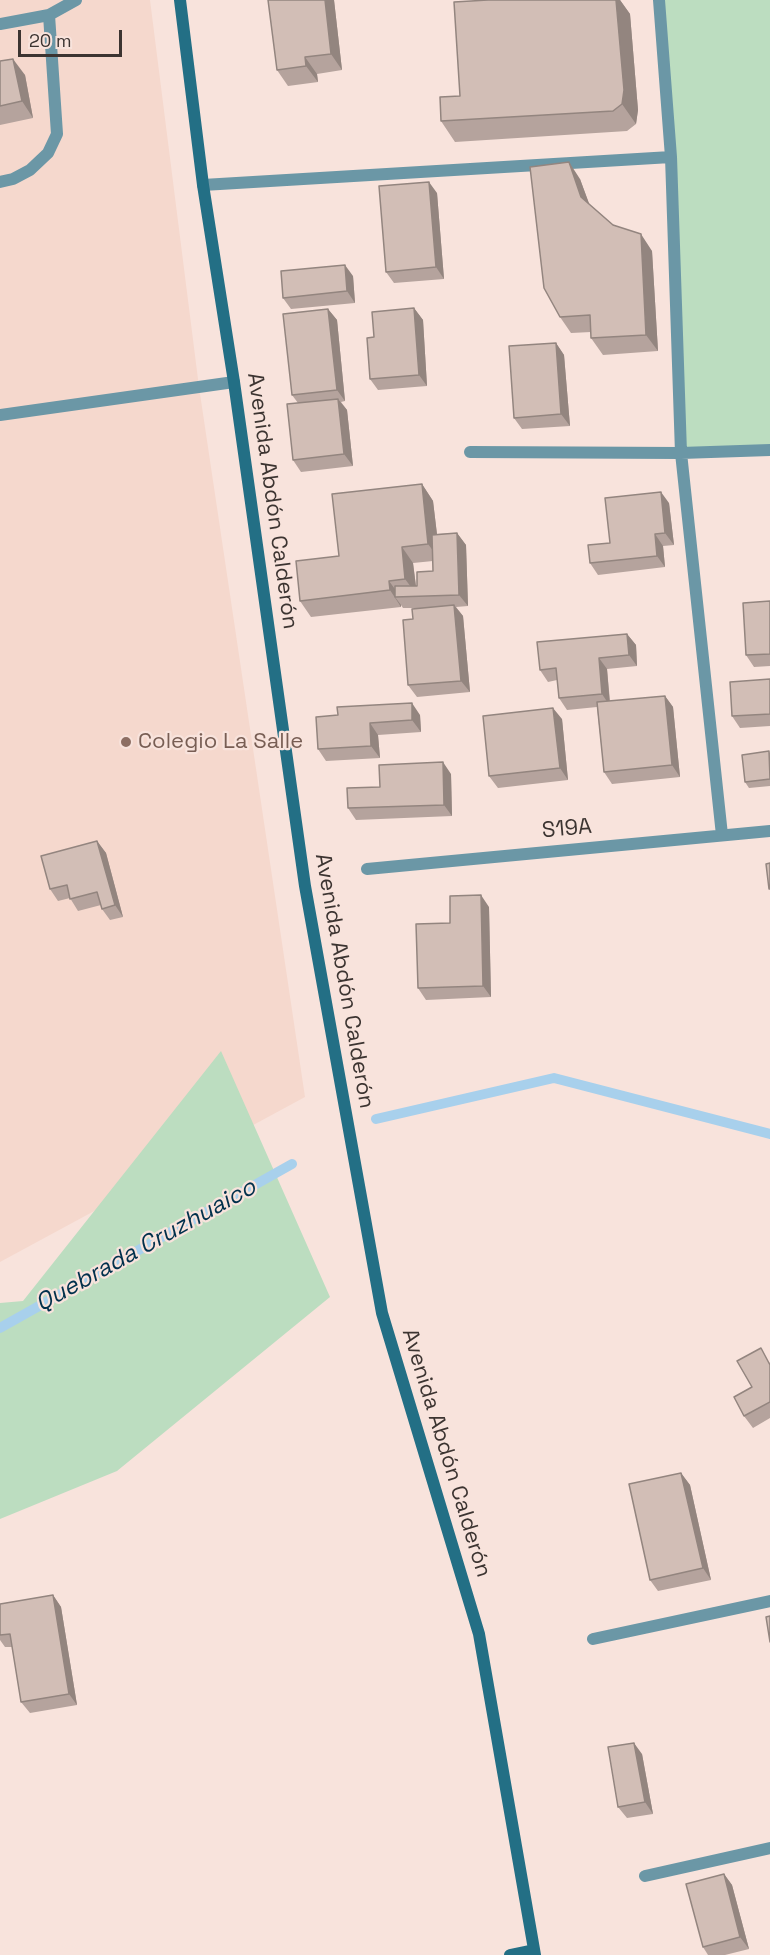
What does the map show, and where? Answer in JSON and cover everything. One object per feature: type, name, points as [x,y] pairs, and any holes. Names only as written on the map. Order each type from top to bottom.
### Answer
[{"type":"street","points":[[0,24],[49,15],[76,0]]},
{"type":"street","name":"Avenida Abdón Calderón","points":[[180,0],[202,185],[234,382],[305,886],[382,1313],[479,1634],[535,1953]]},
{"type":"street","points":[[659,0],[671,157],[681,453],[722,835]]},
{"type":"street","points":[[0,182],[13,180],[30,170],[48,153],[57,134],[49,15]]},
{"type":"street","points":[[202,185],[671,157]]},
{"type":"street","points":[[0,415],[234,382]]},
{"type":"street","points":[[470,452],[681,453],[770,450]]},
{"type":"street","name":"S19A","points":[[367,869],[770,831]]},
{"type":"street","points":[[593,1639],[770,1601]]},
{"type":"street","points":[[645,1876],[770,1848]]},
{"type":"street","points":[[510,1955],[535,1953]]},
{"type":"shaded area","name":"Colegio La Salle","points":[[0,0],[150,0],[199,387],[305,1097],[0,1262]]},
{"type":"green space","points":[[659,0],[770,0],[770,450],[681,453]]},
{"type":"green space","points":[[221,1051],[330,1297],[117,1471],[0,1519],[0,1303],[23,1301]]},
{"type":"building","points":[[268,0],[325,0],[331,54],[305,57],[306,66],[277,70]]},
{"type":"building","points":[[616,0],[624,90],[622,104],[613,111],[441,121],[440,97],[460,96],[454,2]]},
{"type":"building","points":[[13,59],[22,101],[0,106],[0,61]]},
{"type":"building","points":[[569,162],[581,197],[613,225],[641,234],[646,335],[591,338],[590,315],[560,317],[544,288],[530,167]]},
{"type":"building","points":[[429,182],[436,267],[386,272],[379,186]]},
{"type":"building","points":[[345,265],[347,291],[283,298],[281,271]]},
{"type":"building","points":[[414,308],[419,375],[370,379],[367,338],[374,337],[372,312]]},
{"type":"building","points":[[328,309],[337,390],[292,395],[283,314]]},
{"type":"building","points":[[556,343],[561,414],[514,418],[509,346]]},
{"type":"building","points":[[338,399],[344,454],[293,460],[287,404]]},
{"type":"building","points":[[422,484],[428,544],[402,547],[405,579],[389,581],[390,590],[300,601],[296,561],[339,556],[332,494]]},
{"type":"building","points":[[661,492],[665,533],[655,534],[657,556],[590,563],[588,545],[610,543],[605,498]]},
{"type":"building","points":[[457,533],[459,595],[395,597],[395,586],[417,586],[417,572],[433,571],[432,535]]},
{"type":"building","points":[[770,601],[770,654],[746,655],[743,603]]},
{"type":"building","points":[[454,605],[461,681],[408,685],[403,620],[413,619],[412,609]]},
{"type":"building","points":[[627,634],[629,655],[599,658],[602,694],[559,698],[556,668],[540,670],[537,642]]},
{"type":"building","points":[[770,679],[770,714],[732,716],[730,682]]},
{"type":"building","points":[[665,696],[672,765],[604,772],[597,702]]},
{"type":"building","points":[[412,703],[412,720],[370,723],[371,746],[318,749],[316,717],[338,715],[337,707]]},
{"type":"building","points":[[553,708],[560,768],[489,776],[483,716]]},
{"type":"building","points":[[769,751],[770,779],[745,782],[742,755]]},
{"type":"building","points":[[443,762],[444,805],[348,808],[347,788],[380,787],[379,765]]},
{"type":"building","points":[[97,841],[115,905],[102,909],[97,892],[70,899],[67,885],[50,889],[41,856]]},
{"type":"building","points":[[770,863],[770,889],[769,889],[766,864]]},
{"type":"building","points":[[481,895],[483,986],[418,988],[416,924],[450,923],[450,896]]},
{"type":"building","points":[[761,1348],[770,1365],[770,1402],[744,1416],[734,1397],[752,1387],[737,1361]]},
{"type":"building","points":[[681,1473],[703,1568],[650,1580],[629,1484]]},
{"type":"building","points":[[53,1595],[69,1694],[21,1702],[10,1634],[0,1635],[0,1604]]},
{"type":"building","points":[[770,1616],[770,1642],[766,1617]]},
{"type":"building","points":[[634,1743],[645,1802],[618,1807],[608,1747]]},
{"type":"building","points":[[724,1874],[740,1937],[703,1947],[686,1884]]},
{"type":"waterway","name":"Quebrada Cruzhuaico","points":[[376,1119],[554,1078],[770,1134]]},
{"type":"waterway","name":"Quebrada Cruzhuaico","points":[[0,1328],[292,1164]]},
{"type":"place","name":"Colegio La Salle","points":[[126,742]]}]
